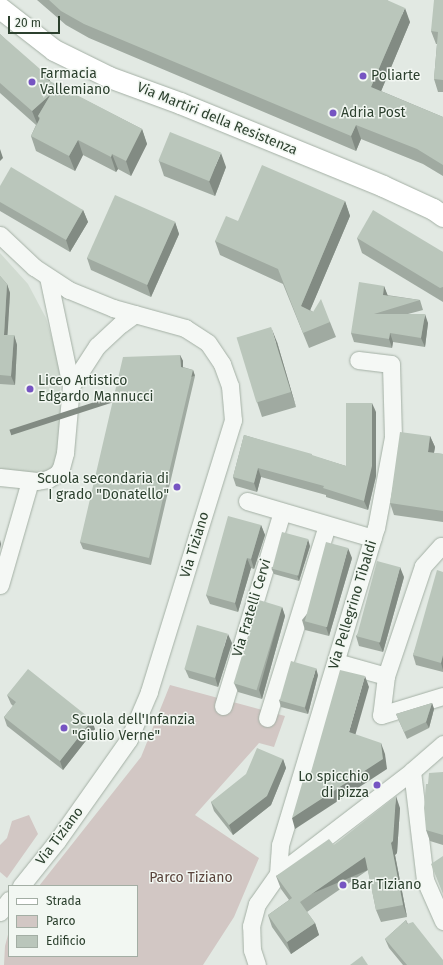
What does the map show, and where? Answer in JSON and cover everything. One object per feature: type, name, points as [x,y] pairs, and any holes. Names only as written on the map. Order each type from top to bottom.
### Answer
[{"type":"main road","name":"Via Martiri della Resistenza","points":[[0,8],[54,50],[110,77],[180,103],[383,186],[433,209],[443,216]]},
{"type":"street","name":"Via Tiziano","points":[[0,235],[34,267],[69,290],[113,308],[185,328],[208,343],[222,364],[230,386],[233,420],[151,685],[129,739],[66,830],[22,885]]},
{"type":"street","points":[[0,477],[30,481],[48,479],[57,474],[65,453],[71,386],[48,277]]},
{"type":"street","points":[[71,386],[97,346],[121,324],[135,314]]},
{"type":"street","name":"Via Pellegrino Tibaldi","points":[[278,874],[280,845],[373,538],[393,437],[391,364],[358,360]]},
{"type":"street","points":[[0,585],[30,481]]},
{"type":"street","points":[[247,501],[373,538]]},
{"type":"street","name":"Via Fratelli Cervi","points":[[223,706],[282,512]]},
{"type":"street","points":[[267,718],[327,525]]},
{"type":"street","points":[[443,547],[441,546],[423,566],[386,676],[381,715],[443,696]]},
{"type":"street","points":[[336,662],[386,676]]},
{"type":"street","points":[[257,965],[252,950],[251,926],[257,904],[278,874],[412,770],[443,744]]},
{"type":"street","points":[[412,770],[425,880],[443,921]]},
{"type":"street","points":[[0,912],[8,901]]},
{"type":"shaded area","name":"Liceo Artistico Edgardo Mannucci","points":[[0,253],[28,284],[46,318],[59,363],[61,414],[57,458],[50,475],[0,478]]},
{"type":"green space","name":"Parco Tiziano","points":[[170,685],[285,716],[274,747],[259,743],[195,815],[259,858],[234,917],[203,965],[4,965],[5,946],[8,935],[8,957],[138,957],[138,885],[40,885],[141,757]]},
{"type":"green space","points":[[29,815],[38,834],[7,878],[0,872],[0,845],[7,838],[12,821]]},
{"type":"building","points":[[49,0],[387,0],[405,8],[371,87],[443,117],[443,165],[417,149],[356,125],[351,136],[84,24],[61,11]]},
{"type":"building","points":[[434,0],[443,0],[443,80],[434,79],[438,32],[431,31]]},
{"type":"building","points":[[0,34],[48,76],[46,79],[142,129],[126,161],[112,154],[111,157],[78,140],[69,156],[31,136],[40,118],[38,116],[51,94],[32,111],[0,83]]},
{"type":"building","points":[[170,132],[221,153],[209,181],[158,161]]},
{"type":"building","points":[[262,165],[345,201],[301,306],[313,312],[321,299],[330,322],[303,333],[278,269],[215,241],[226,216],[238,221]]},
{"type":"building","points":[[11,167],[83,210],[66,240],[0,202],[0,186]]},
{"type":"building","points":[[115,195],[175,222],[147,285],[87,258]]},
{"type":"building","points":[[373,210],[443,252],[443,287],[440,288],[357,238]]},
{"type":"building","points":[[0,276],[7,284],[4,335],[14,335],[11,376],[0,375]]},
{"type":"building","points":[[359,282],[384,286],[383,295],[420,300],[374,314],[425,314],[421,338],[390,333],[389,339],[351,333]]},
{"type":"building","points":[[271,327],[291,392],[256,403],[237,338]]},
{"type":"building","points":[[180,355],[181,367],[193,370],[149,558],[80,542],[123,357]]},
{"type":"building","points":[[346,403],[372,403],[372,466],[364,501],[323,488],[324,486],[258,468],[254,483],[233,477],[244,435],[312,454],[346,466]]},
{"type":"building","points":[[400,432],[430,436],[428,452],[443,454],[443,511],[390,503]]},
{"type":"building","points":[[228,516],[261,525],[251,559],[247,558],[235,603],[206,595]]},
{"type":"building","points":[[282,532],[308,539],[298,576],[272,569]]},
{"type":"building","points":[[326,542],[348,548],[327,627],[305,621]]},
{"type":"building","points":[[377,561],[400,567],[380,643],[357,636]]},
{"type":"building","points":[[437,570],[443,572],[443,655],[441,663],[413,655]]},
{"type":"building","points":[[259,600],[282,607],[257,690],[234,683]]},
{"type":"building","points":[[197,625],[228,634],[215,678],[184,669]]},
{"type":"building","points":[[291,661],[316,668],[305,708],[280,700]]},
{"type":"building","points":[[28,669],[92,720],[60,761],[4,717],[16,702],[7,695]]},
{"type":"building","points":[[340,670],[365,676],[349,732],[381,743],[383,759],[292,818],[304,777],[309,779]]},
{"type":"building","points":[[432,703],[426,722],[404,732],[396,714]]},
{"type":"building","points":[[257,748],[283,759],[267,796],[229,825],[211,802],[246,774]]},
{"type":"building","points":[[443,772],[443,835],[426,830],[424,808],[426,784],[428,784],[429,773]]},
{"type":"building","points":[[396,796],[393,841],[391,843],[403,905],[376,910],[365,857],[300,902],[315,923],[287,942],[268,915],[292,898],[276,876],[329,839],[334,845]]},
{"type":"building","points":[[443,856],[443,894],[431,864]]},
{"type":"building","points":[[406,920],[407,924],[413,922],[443,960],[443,965],[407,965],[385,939]]},
{"type":"building","points":[[362,956],[368,965],[350,965]]},
{"type":"place","name":"Poliarte","points":[[363,76]]},
{"type":"place","name":"Farmacia Vallemiano","points":[[32,82]]},
{"type":"place","name":"Adria Post","points":[[333,113]]},
{"type":"place","name":"Liceo Artistico Edgardo Mannucci","points":[[30,389]]},
{"type":"place","name":"Scuola secondaria di I grado \"Donatello\"","points":[[177,487]]},
{"type":"place","name":"Scuola dell'Infanzia \"Giulio Verne\"","points":[[64,728]]},
{"type":"place","name":"Lo spicchio di pizza","points":[[377,785]]},
{"type":"place","name":"Bar Tiziano","points":[[343,885]]}]
